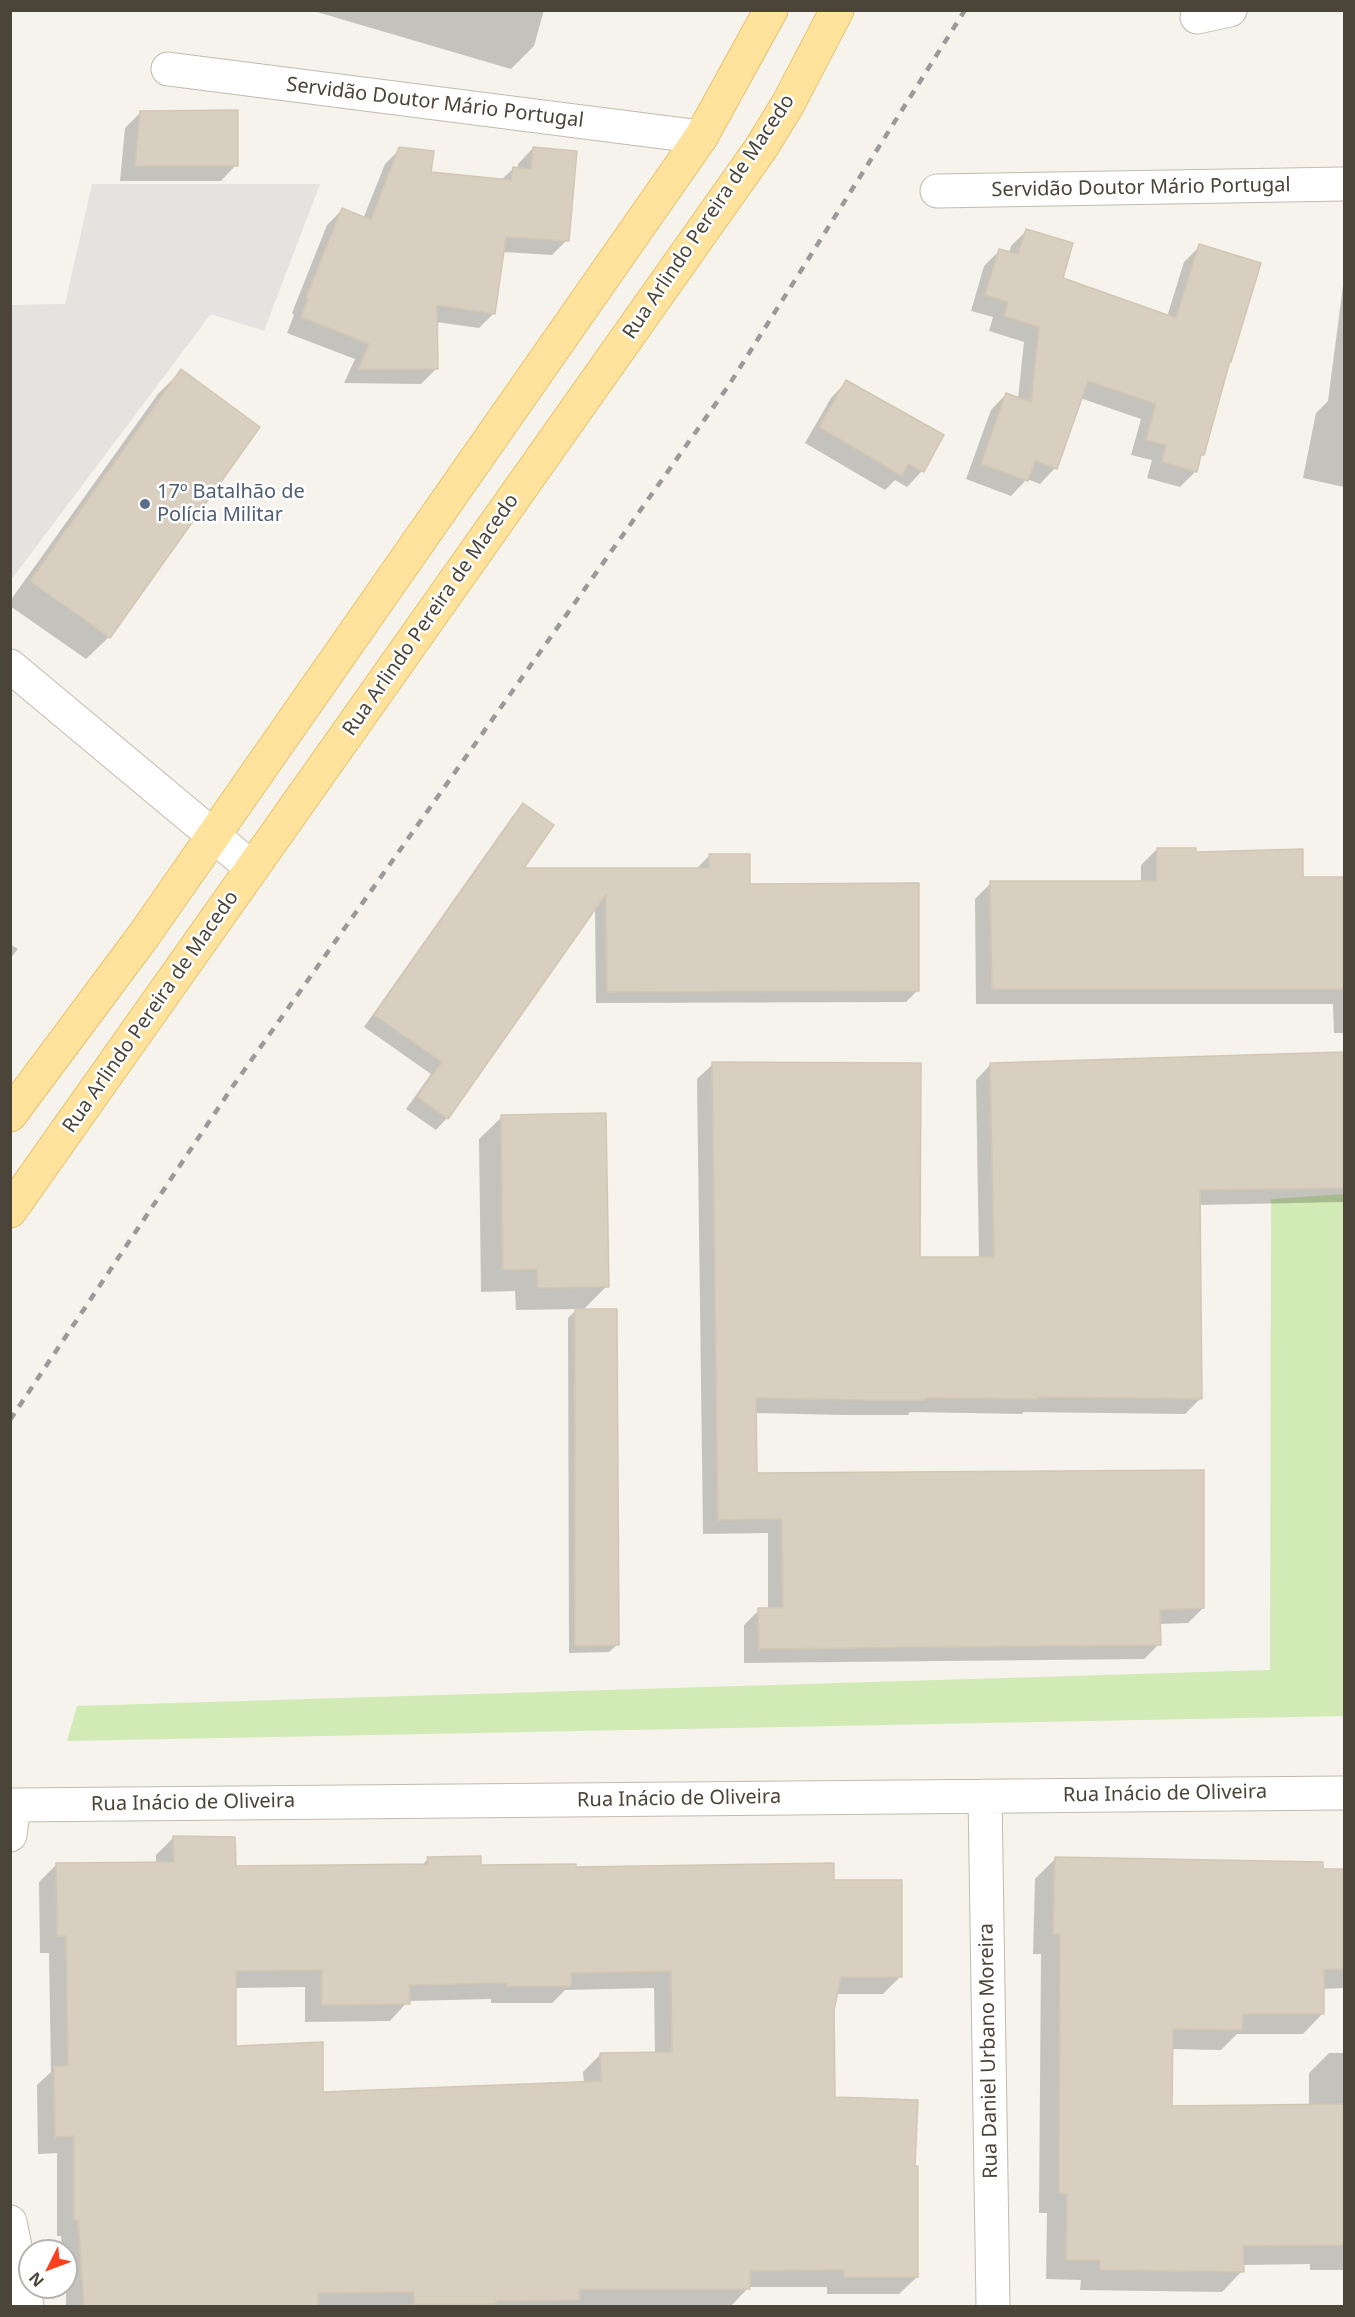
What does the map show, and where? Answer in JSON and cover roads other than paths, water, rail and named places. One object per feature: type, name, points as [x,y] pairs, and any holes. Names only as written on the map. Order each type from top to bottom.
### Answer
[{"type":"main road","points":[[10,1115],[144,935],[701,137],[771,10]]},
{"type":"main road","name":"Rua Arlindo Pereira de Macedo","points":[[10,1211],[761,148],[788,104],[837,10]]},
{"type":"street","points":[[1197,17],[1230,10]]},
{"type":"street","name":"Servidão Doutor Mário Portugal","points":[[168,69],[701,137]]},
{"type":"street","name":"Servidão Doutor Mário Portugal","points":[[937,191],[1344,184]]},
{"type":"street","points":[[10,666],[252,868]]},
{"type":"street","name":"Rua Inácio de Oliveira","points":[[12,1820],[985,1796],[1344,1792]]},
{"type":"street","name":"Rua Daniel Urbano Moreira","points":[[985,1796],[993,2307]]},
{"type":"street","points":[[10,2222],[27,2307]]},
{"type":"railway","points":[[10,1420],[233,1086],[729,385],[965,10]]},
{"type":"place","name":"17º Batalhão de Polícia Militar","points":[[145,504]]}]
